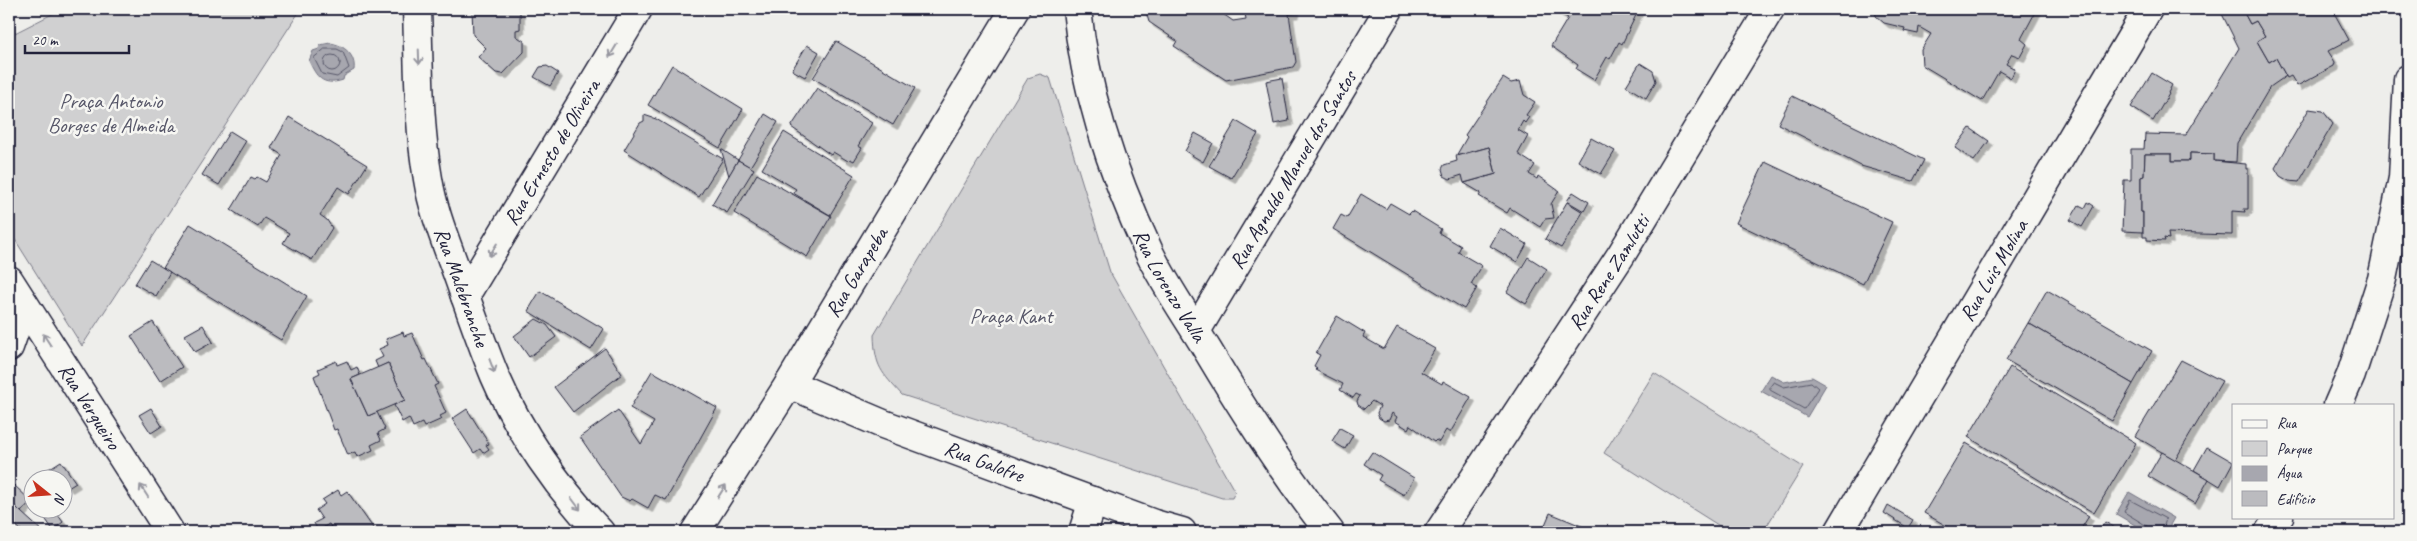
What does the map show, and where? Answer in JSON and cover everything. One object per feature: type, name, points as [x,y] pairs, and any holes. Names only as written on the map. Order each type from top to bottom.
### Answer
[{"type":"street","name":"Rua Malebranche","points":[[418,9],[421,122],[428,179],[438,218],[465,296],[496,377],[531,444],[586,518],[600,532]]},
{"type":"street","name":"Rua Ernesto de Oliveira","points":[[465,296],[638,9]]},
{"type":"street","name":"Rua Garapeba","points":[[696,532],[789,384],[1015,9]]},
{"type":"street","name":"Rua Lorenzo Valla","points":[[1077,9],[1104,143],[1150,255],[1231,390],[1298,490],[1330,532]]},
{"type":"street","name":"Rua Agnaldo Manuel dos Santos","points":[[1196,330],[1389,9]]},
{"type":"street","name":"Rua Rene Zamlutti","points":[[1439,532],[1621,255],[1770,9]]},
{"type":"street","name":"Rua Luis Molina","points":[[1839,532],[2148,9]]},
{"type":"street","points":[[2338,404],[2351,375],[2382,279],[2403,178],[2408,79]]},
{"type":"street","name":"Rua Vergueiro","points":[[9,280],[170,532]]},
{"type":"street","points":[[9,347],[24,304]]},
{"type":"street","name":"Rua Galofre","points":[[789,384],[883,424],[1154,524],[1182,532]]},
{"type":"street","points":[[1083,532],[1093,500]]},
{"type":"street","points":[[2269,532],[2278,518]]},
{"type":"green space","name":"Praça Antonio Borges de Almeida","points":[[62,9],[301,9],[82,346],[9,230],[9,36]]},
{"type":"green space","name":"Praça Kant","points":[[1040,74],[1050,78],[1110,272],[1235,492],[1232,498],[1222,498],[902,395],[880,368],[876,355],[874,335],[1028,78]]},
{"type":"green space","points":[[1654,373],[1803,467],[1763,532],[1729,532],[1604,453]]},
{"type":"water","points":[[330,43],[345,49],[351,56],[354,65],[354,70],[344,76],[343,80],[336,82],[321,79],[309,61],[313,51],[319,49],[320,45]]},
{"type":"water","points":[[1771,375],[1784,382],[1812,377],[1826,385],[1807,417],[1761,391]]},
{"type":"water","points":[[2129,492],[2174,518],[2166,532],[2147,532],[2116,514]]},
{"type":"building","points":[[472,9],[520,9],[520,29],[516,30],[516,36],[524,41],[524,52],[503,74],[496,73],[478,57],[486,48],[473,35]]},
{"type":"building","points":[[1145,9],[1216,9],[1233,21],[1246,19],[1244,9],[1295,9],[1295,13],[1289,14],[1296,62],[1293,67],[1226,80],[1174,46],[1177,41],[1149,22]]},
{"type":"building","points":[[1553,9],[1635,9],[1638,11],[1622,44],[1619,42],[1610,59],[1607,57],[1594,80],[1576,69],[1578,65],[1551,46],[1568,18]]},
{"type":"building","points":[[1875,9],[2037,9],[2021,39],[2027,44],[2020,57],[2012,54],[2006,64],[2015,69],[2011,78],[1999,71],[1982,101],[1922,65],[1921,50],[1931,34],[1919,27],[1918,34],[1904,31],[1905,28],[1884,23],[1876,16]]},
{"type":"building","points":[[2242,9],[2250,24],[2256,21],[2265,36],[2257,41],[2269,62],[2276,58],[2286,76],[2270,87],[2237,143],[2236,162],[2214,161],[2214,154],[2190,153],[2190,161],[2172,161],[2172,154],[2145,154],[2144,176],[2141,177],[2143,232],[2122,231],[2124,180],[2131,180],[2131,149],[2144,149],[2145,134],[2186,135],[2239,48],[2220,10]]},
{"type":"building","points":[[2242,9],[2332,9],[2349,40],[2328,51],[2335,62],[2334,66],[2297,86],[2291,76],[2287,78],[2276,58],[2269,62],[2257,41],[2265,36],[2256,21],[2250,24]]},
{"type":"building","points":[[836,41],[915,88],[893,125],[813,78]]},
{"type":"building","points":[[807,45],[819,52],[805,77],[792,70]]},
{"type":"building","points":[[1640,63],[1653,71],[1656,81],[1646,98],[1626,86]]},
{"type":"building","points":[[672,65],[743,109],[720,148],[648,105]]},
{"type":"building","points":[[547,66],[558,73],[550,86],[534,77],[540,67]]},
{"type":"building","points":[[2152,73],[2172,85],[2169,94],[2153,121],[2131,107]]},
{"type":"building","points":[[1282,78],[1289,121],[1274,124],[1266,81]]},
{"type":"building","points":[[1503,78],[1511,83],[1520,81],[1524,95],[1535,102],[1526,115],[1529,117],[1525,123],[1523,121],[1518,130],[1528,136],[1518,154],[1535,165],[1529,174],[1537,179],[1538,176],[1559,191],[1551,204],[1554,218],[1545,219],[1540,227],[1510,208],[1507,213],[1479,196],[1481,193],[1464,183],[1496,174],[1489,147],[1456,156],[1467,137],[1465,135]]},
{"type":"building","points":[[817,88],[872,123],[858,146],[862,148],[854,161],[850,159],[848,161],[833,152],[831,155],[791,127]]},
{"type":"building","points":[[1792,96],[1924,160],[1913,181],[1861,166],[1778,124]]},
{"type":"building","points":[[2309,109],[2323,111],[2333,124],[2299,182],[2289,181],[2280,176],[2275,168]]},
{"type":"building","points":[[765,114],[778,122],[750,167],[738,160]]},
{"type":"building","points":[[644,115],[656,119],[723,159],[699,197],[624,150],[640,123],[644,121]]},
{"type":"building","points":[[289,117],[367,165],[349,194],[338,187],[320,215],[327,220],[332,228],[312,260],[283,243],[289,233],[264,218],[258,227],[231,210],[251,177],[255,179],[257,177],[266,182],[282,155],[271,148]]},
{"type":"building","points":[[1236,121],[1258,134],[1231,178],[1209,166]]},
{"type":"building","points":[[1970,128],[1989,141],[1974,161],[1955,148]]},
{"type":"building","points":[[230,131],[246,141],[219,185],[202,175]]},
{"type":"building","points":[[784,132],[854,175],[830,215],[793,193],[796,189],[762,169]]},
{"type":"building","points":[[1195,133],[1213,143],[1203,162],[1185,151]]},
{"type":"building","points":[[1591,138],[1615,151],[1601,174],[1578,161]]},
{"type":"building","points":[[1489,147],[1496,174],[1464,183],[1462,175],[1450,179],[1444,176],[1442,169],[1444,165],[1457,161],[1456,156]]},
{"type":"building","points":[[721,149],[738,160],[729,176]]},
{"type":"building","points":[[2190,153],[2214,154],[2214,161],[2246,164],[2246,169],[2248,169],[2248,209],[2244,209],[2245,212],[2232,211],[2232,235],[2168,233],[2169,239],[2164,238],[2165,241],[2147,240],[2147,237],[2143,237],[2143,212],[2141,212],[2141,177],[2144,176],[2145,154],[2172,154],[2172,161],[2190,161]]},
{"type":"building","points":[[738,160],[754,169],[727,213],[712,204]]},
{"type":"building","points":[[1765,162],[1892,222],[1863,284],[1736,223]]},
{"type":"building","points":[[757,174],[831,216],[807,257],[734,213]]},
{"type":"building","points":[[1573,192],[1589,202],[1584,211],[1567,201]]},
{"type":"building","points":[[1361,194],[1386,209],[1390,203],[1409,214],[1412,211],[1441,229],[1439,233],[1461,246],[1458,252],[1482,266],[1471,284],[1477,288],[1464,309],[1333,229],[1341,215],[1347,218]]},
{"type":"building","points":[[1567,202],[1583,212],[1561,248],[1545,239]]},
{"type":"building","points":[[2088,202],[2094,206],[2082,227],[2070,220],[2079,205],[2085,208]]},
{"type":"building","points":[[190,224],[307,296],[281,340],[163,268]]},
{"type":"building","points":[[1500,228],[1527,244],[1517,262],[1490,246]]},
{"type":"building","points":[[1528,257],[1547,269],[1526,304],[1507,292]]},
{"type":"building","points":[[150,260],[170,272],[156,296],[135,284]]},
{"type":"building","points":[[2047,290],[2152,351],[2133,384],[2028,323]]},
{"type":"building","points":[[540,291],[604,329],[591,350],[528,311]]},
{"type":"building","points":[[1337,316],[1365,333],[1363,337],[1384,349],[1397,327],[1435,349],[1421,372],[1442,384],[1443,381],[1471,397],[1450,433],[1446,430],[1439,442],[1436,440],[1434,442],[1410,425],[1408,429],[1395,421],[1397,417],[1392,413],[1389,420],[1384,421],[1379,418],[1377,413],[1380,406],[1372,401],[1364,409],[1358,405],[1357,401],[1360,396],[1356,394],[1353,398],[1340,390],[1343,384],[1315,370],[1317,368],[1314,366],[1320,355],[1316,353]]},
{"type":"building","points":[[536,319],[547,325],[556,337],[529,357],[514,336]]},
{"type":"building","points":[[153,322],[182,367],[160,381],[131,336]]},
{"type":"building","points":[[2028,323],[2133,384],[2112,421],[2006,360]]},
{"type":"building","points":[[203,325],[213,342],[195,352],[185,335]]},
{"type":"building","points":[[403,332],[404,336],[412,333],[424,360],[426,359],[438,384],[434,386],[446,413],[440,416],[442,419],[424,427],[422,423],[413,427],[409,418],[402,422],[394,405],[405,400],[388,363],[378,368],[375,361],[383,357],[379,349],[388,345],[386,339]]},
{"type":"building","points":[[605,348],[622,374],[573,412],[554,387]]},
{"type":"building","points":[[2181,360],[2222,381],[2175,460],[2135,436]]},
{"type":"building","points":[[336,361],[337,365],[347,361],[351,370],[357,367],[360,375],[351,379],[368,416],[377,412],[385,429],[378,433],[381,440],[371,445],[373,450],[357,457],[355,452],[348,455],[337,429],[334,430],[314,376],[320,373],[318,369]]},
{"type":"building","points":[[388,363],[405,400],[368,416],[351,379]]},
{"type":"building","points":[[2010,367],[2136,443],[2094,513],[1968,437]]},
{"type":"building","points":[[652,371],[717,408],[666,500],[655,495],[648,508],[632,499],[630,501],[621,497],[580,437],[618,410],[641,444],[654,422],[630,408]]},
{"type":"building","points":[[151,408],[162,426],[151,433],[139,415]]},
{"type":"building","points":[[467,409],[489,444],[486,445],[489,449],[483,453],[480,449],[474,453],[452,419]]},
{"type":"building","points":[[1340,428],[1353,435],[1345,449],[1332,441]]},
{"type":"building","points":[[1966,443],[2089,516],[2079,532],[1957,532],[1924,513]]},
{"type":"building","points":[[2207,447],[2232,461],[2220,486],[2194,470]]},
{"type":"building","points":[[1372,452],[1414,478],[1404,495],[1378,480],[1381,475],[1364,464]]},
{"type":"building","points":[[2162,452],[2209,479],[2195,504],[2148,476]]},
{"type":"building","points":[[61,461],[66,468],[50,468]]},
{"type":"building","points":[[72,477],[76,483],[72,486]]},
{"type":"building","points":[[14,485],[22,493],[21,512],[9,500],[9,490]]},
{"type":"building","points":[[338,490],[341,495],[347,491],[376,532],[334,532],[329,524],[318,531],[314,523],[322,519],[316,510],[325,504],[322,500]]},
{"type":"building","points":[[9,500],[22,513],[22,518],[28,518],[43,532],[23,532],[9,519]]},
{"type":"building","points":[[1888,505],[1913,520],[1908,528],[1884,513]]},
{"type":"building","points":[[1550,513],[1596,532],[1542,532]]},
{"type":"building","points":[[45,518],[60,518],[63,522],[53,530]]},
{"type":"building","points":[[2105,522],[2122,532],[2099,532]]},
{"type":"building","points":[[329,524],[334,532],[316,532],[318,531]]}]
